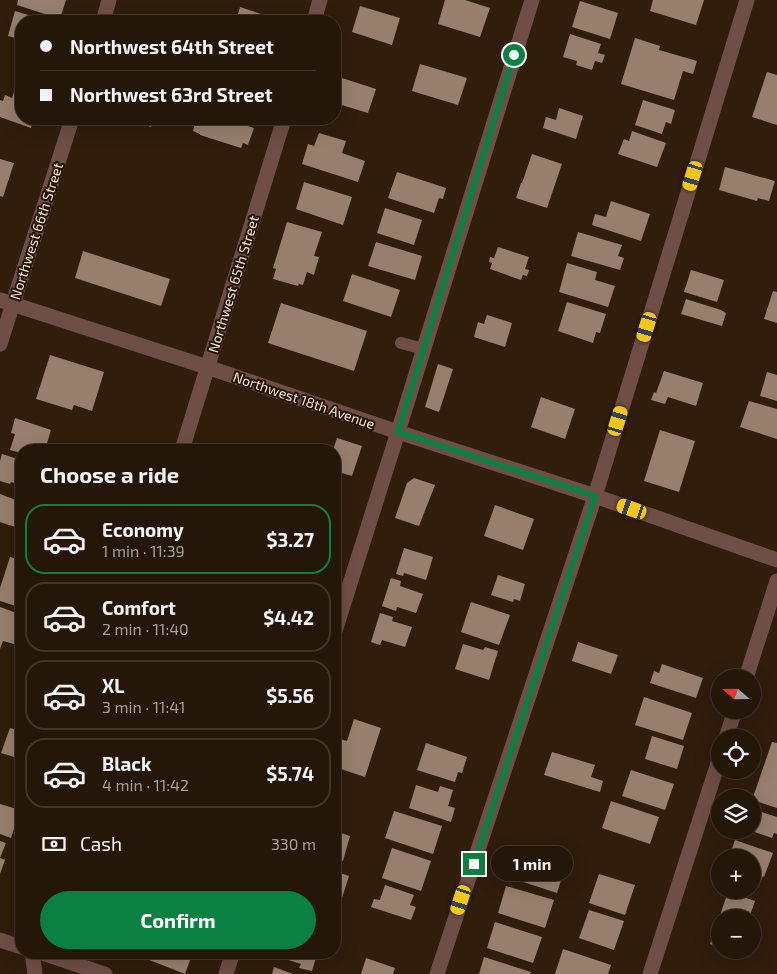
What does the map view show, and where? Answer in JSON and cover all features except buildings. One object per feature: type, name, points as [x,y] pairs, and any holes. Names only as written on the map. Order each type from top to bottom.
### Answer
[{"type":"street","points":[[105,15],[109,0]]},
{"type":"street","points":[[316,15],[320,0]]},
{"type":"street","points":[[341,612],[532,0]]},
{"type":"street","points":[[437,974],[595,496],[747,0]]},
{"type":"street","name":"Northwest 66th Street","points":[[0,344],[6,302],[70,125]]},
{"type":"street","name":"Northwest 65th Street","points":[[184,444],[282,125]]},
{"type":"street","name":"Northwest 18th Avenue","points":[[6,302],[595,496],[777,560]]},
{"type":"street","points":[[749,669],[777,581]]},
{"type":"street","points":[[650,974],[713,779]]},
{"type":"street","points":[[0,940],[15,945]]},
{"type":"street","points":[[33,959],[34,974]]},
{"type":"street","points":[[75,959],[106,974]]},
{"type":"street","points":[[226,974],[231,959]]},
{"type":"lane","points":[[401,343],[424,349]]},
{"type":"route","points":[[474,864],[595,496],[398,432],[514,55]]}]
